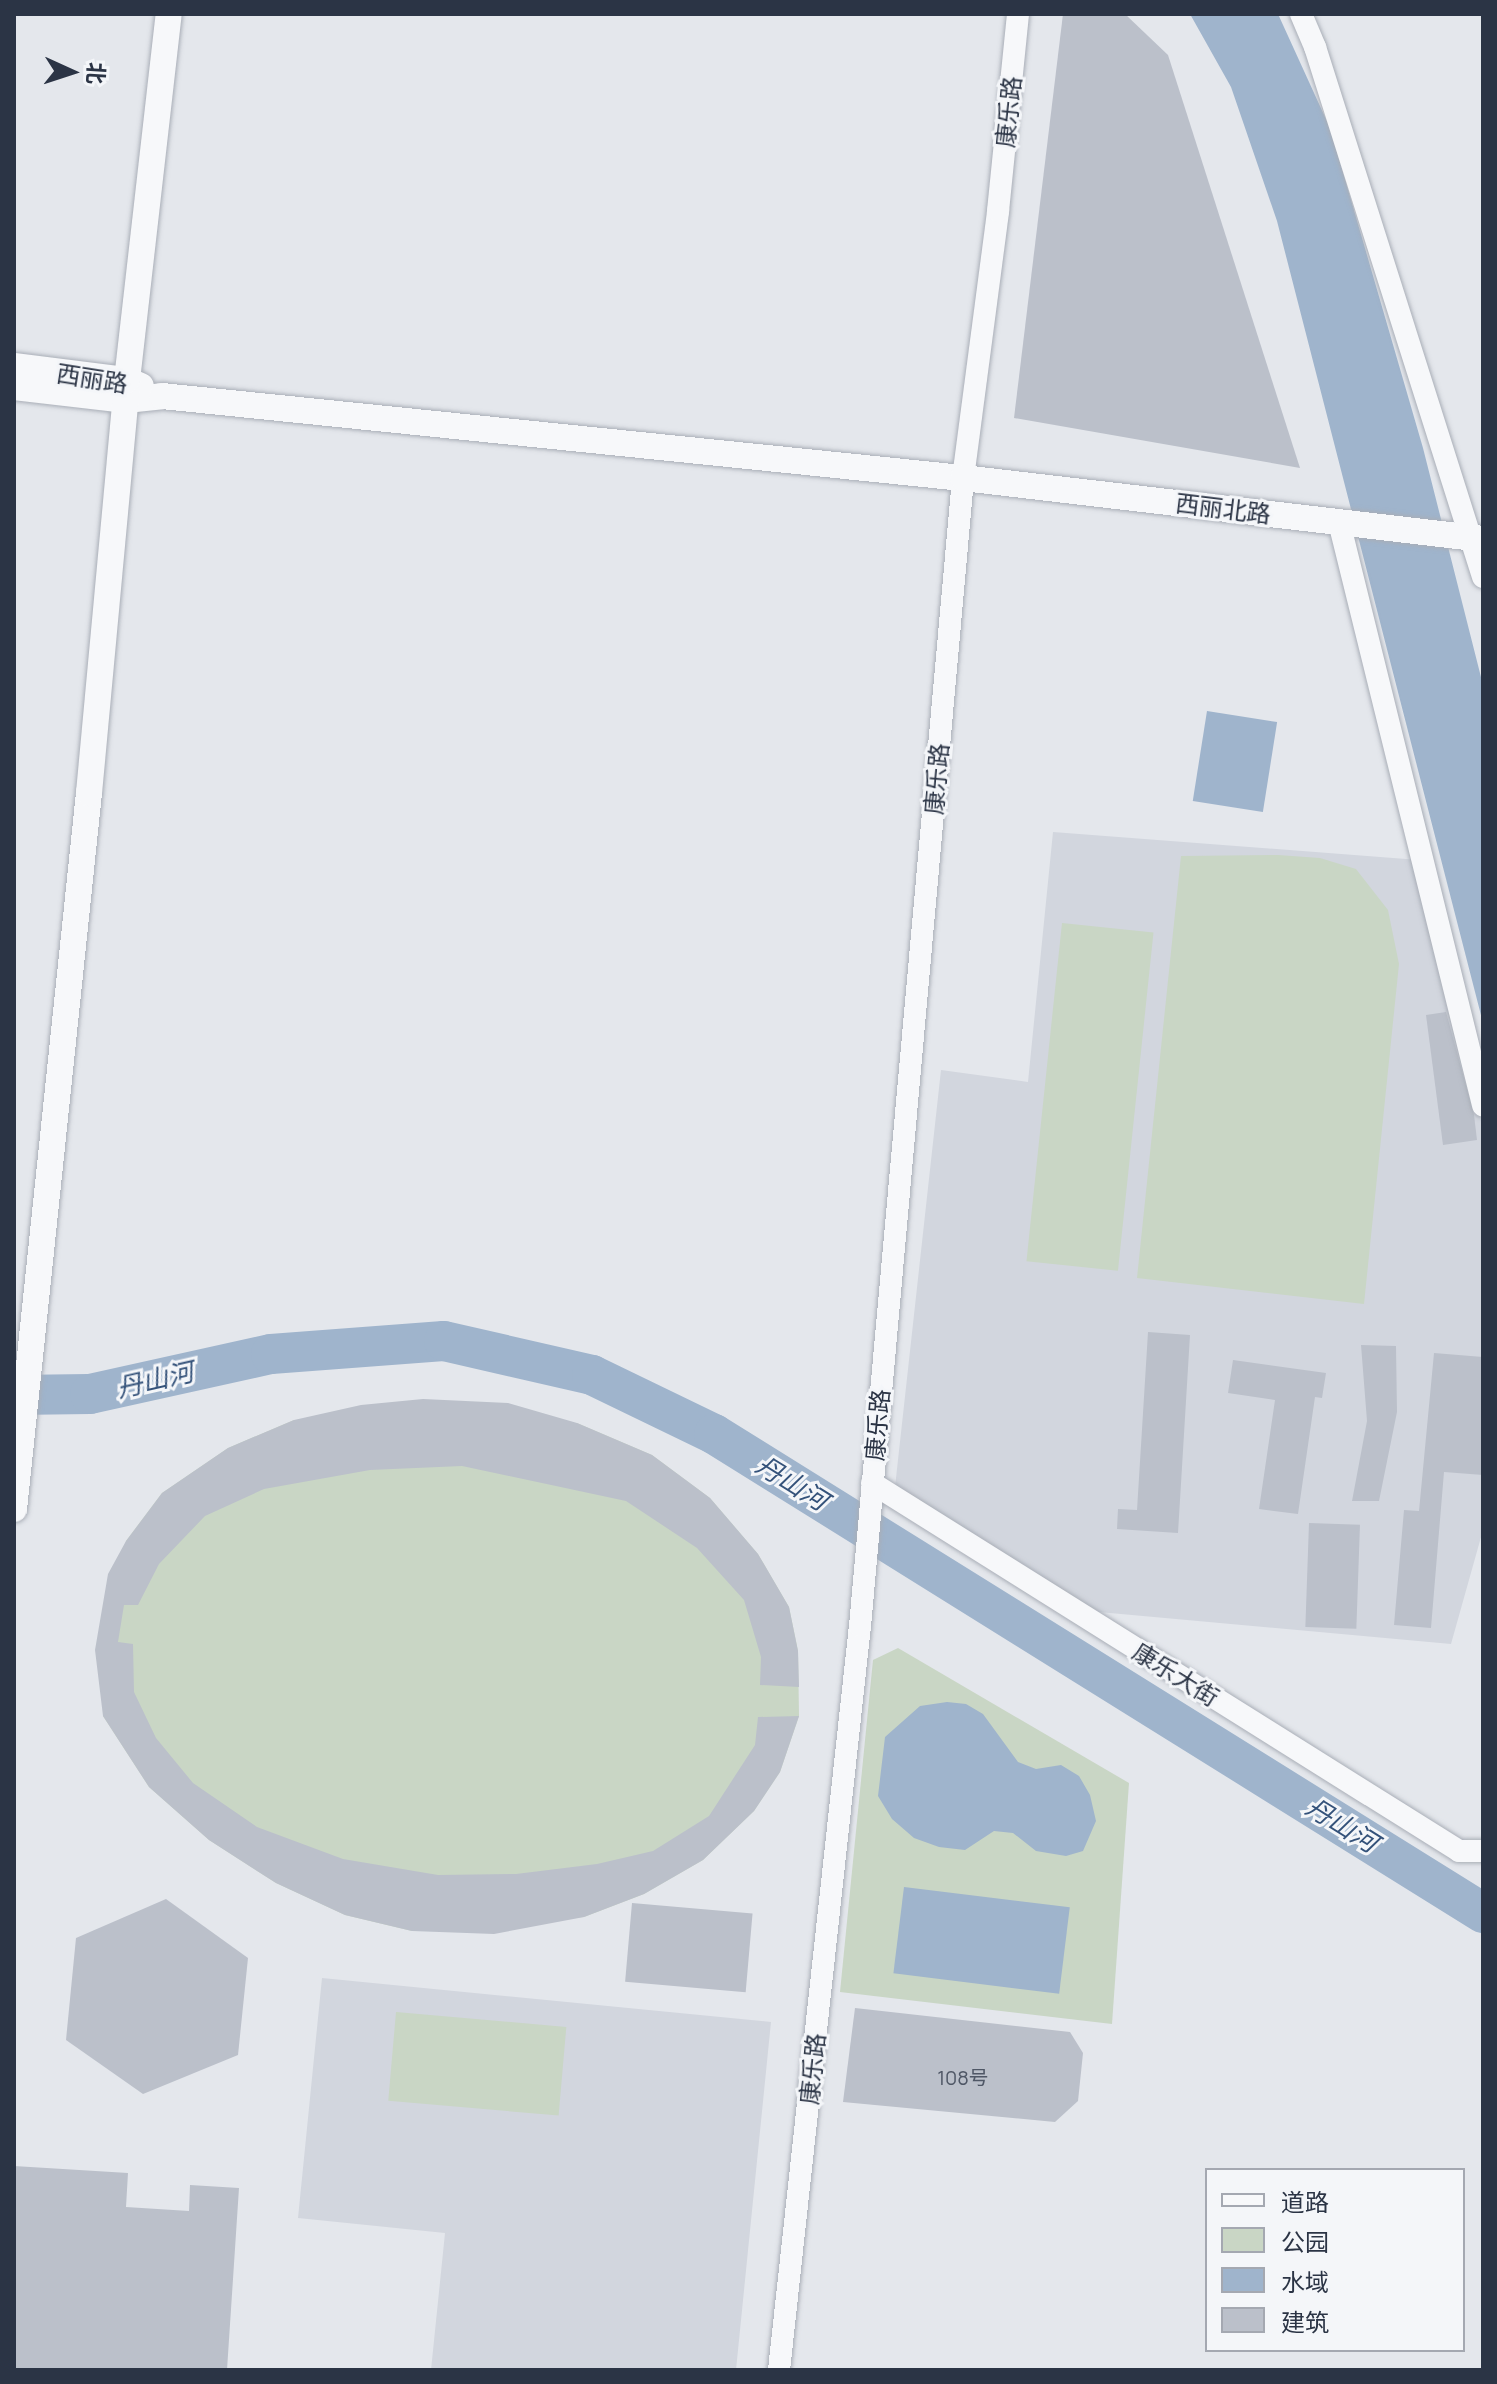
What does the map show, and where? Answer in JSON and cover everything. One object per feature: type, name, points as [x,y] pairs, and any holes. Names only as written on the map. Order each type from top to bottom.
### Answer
[{"type":"street","points":[[15,1497],[126,390],[169,14]]},
{"type":"street","name":"康乐路","points":[[779,2370],[860,1626],[963,478],[998,211],[1018,14]]},
{"type":"street","points":[[1301,14],[1315,47],[1478,538],[1483,577]]},
{"type":"street","name":"西丽路","points":[[14,366],[162,396],[963,478]]},
{"type":"street","name":"西丽路","points":[[14,387],[126,390]]},
{"type":"street","name":"西丽北路","points":[[963,478],[1478,538]]},
{"type":"street","points":[[1339,522],[1483,1105]]},
{"type":"street","name":"康乐大街","points":[[872,1483],[1459,1851],[1483,1851]]},
{"type":"shaded area","points":[[1053,832],[1419,860],[1483,1128],[1483,1530],[1451,1644],[1088,1611],[895,1487],[941,1070],[1028,1082]]},
{"type":"shaded area","points":[[322,1978],[771,2022],[736,2370],[431,2370],[445,2233],[298,2218]]},
{"type":"green space","points":[[1181,856],[1320,858],[1356,869],[1388,910],[1399,964],[1364,1304],[1137,1278]]},
{"type":"green space","points":[[1062,923],[1153,933],[1118,1271],[1026,1261]]},
{"type":"green space","points":[[294,1420],[577,1423],[652,1455],[710,1498],[758,1554],[789,1607],[798,1651],[799,1716],[780,1772],[754,1811],[703,1860],[644,1894],[584,1917],[412,1931],[345,1915],[276,1883],[209,1840],[149,1787],[103,1716],[126,1541],[162,1493],[228,1448]]},
{"type":"green space","points":[[898,1648],[1129,1783],[1112,2024],[840,1992],[873,1660]]},
{"type":"green space","points":[[396,2012],[566,2027],[559,2116],[388,2101]]},
{"type":"water","points":[[1190,14],[1278,14],[1330,128],[1349,193],[1423,448],[1483,685],[1483,1023],[1277,221],[1231,87]]},
{"type":"water","points":[[1207,711],[1277,722],[1263,812],[1193,801]]},
{"type":"water","points":[[947,1702],[966,1704],[983,1714],[1018,1762],[1036,1769],[1061,1765],[1079,1776],[1090,1795],[1096,1821],[1083,1851],[1066,1856],[1036,1851],[1013,1833],[994,1831],[965,1850],[939,1847],[914,1838],[892,1819],[878,1796],[885,1737],[920,1706]]},
{"type":"water","points":[[904,1887],[1070,1907],[1059,1994],[893,1973]]},
{"type":"building","points":[[1063,14],[1125,14],[1168,55],[1300,468],[1014,418]]},
{"type":"building","points":[[1446,1012],[1474,1115],[1477,1140],[1443,1145],[1426,1015]]},
{"type":"building","points":[[1148,1332],[1190,1335],[1178,1533],[1117,1529],[1118,1509],[1137,1510]]},
{"type":"building","points":[[1361,1345],[1396,1346],[1397,1412],[1379,1501],[1352,1501],[1367,1421]]},
{"type":"building","points":[[1434,1353],[1483,1357],[1483,1475],[1444,1472],[1431,1628],[1394,1625],[1404,1510],[1419,1511]]},
{"type":"building","points":[[1233,1360],[1326,1373],[1322,1398],[1315,1397],[1298,1514],[1259,1509],[1275,1400],[1228,1393]]},
{"type":"building","points":[[423,1399],[508,1403],[577,1423],[652,1455],[710,1498],[758,1554],[789,1607],[798,1651],[799,1687],[760,1685],[761,1657],[744,1600],[697,1548],[626,1501],[462,1466],[370,1470],[264,1489],[205,1516],[159,1564],[138,1605],[124,1605],[118,1642],[133,1644],[134,1692],[156,1738],[193,1783],[257,1827],[343,1859],[438,1875],[516,1874],[597,1864],[653,1851],[709,1816],[755,1745],[758,1717],[799,1716],[780,1772],[754,1811],[703,1860],[644,1894],[584,1917],[494,1934],[412,1931],[345,1915],[276,1883],[209,1840],[149,1787],[103,1716],[95,1650],[108,1574],[126,1541],[162,1493],[228,1448],[294,1420],[361,1405]]},
{"type":"building","points":[[1309,1523],[1360,1525],[1356,1629],[1305,1627]]},
{"type":"building","points":[[166,1899],[248,1958],[238,2055],[143,2094],[66,2040],[76,1938]]},
{"type":"building","points":[[632,1903],[753,1914],[746,1992],[625,1982]]},
{"type":"building","points":[[855,2008],[1070,2032],[1083,2053],[1078,2101],[1055,2122],[843,2102]]},
{"type":"building","points":[[14,2166],[128,2173],[126,2207],[189,2211],[190,2185],[239,2188],[227,2370],[14,2370]]},
{"type":"waterway","name":"丹山河","points":[[14,1395],[90,1394],[271,1354],[444,1341],[592,1375],[714,1434],[1483,1913]]}]
